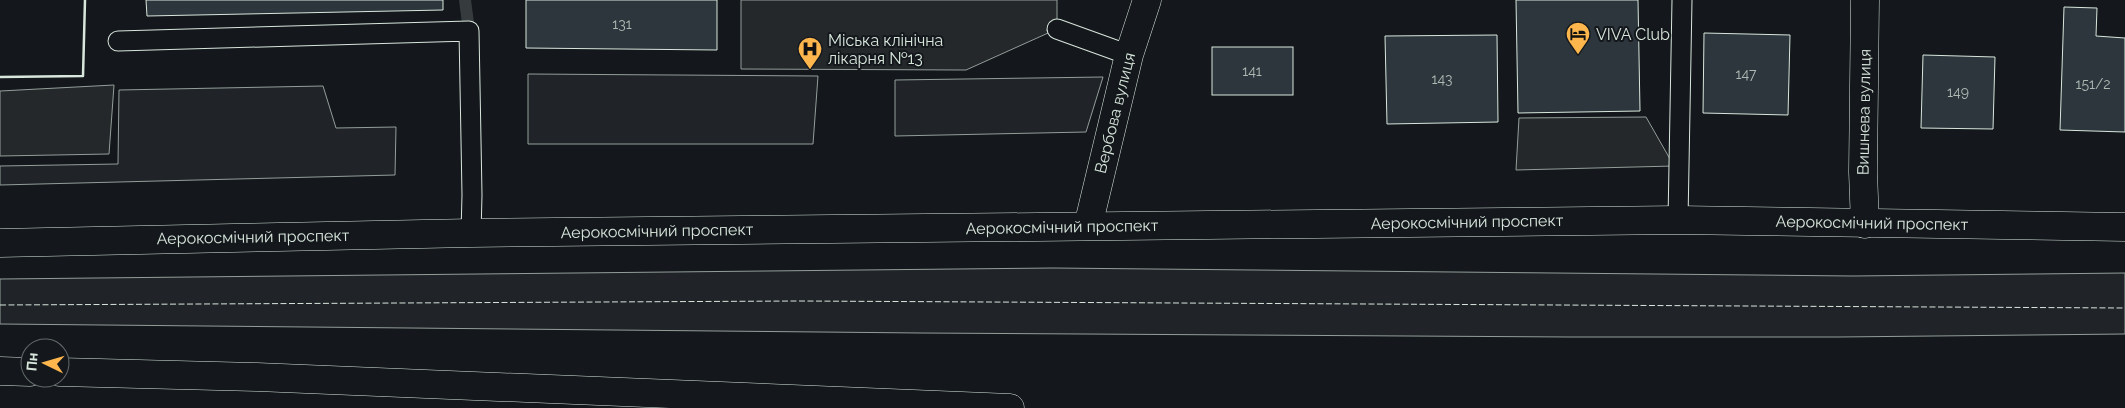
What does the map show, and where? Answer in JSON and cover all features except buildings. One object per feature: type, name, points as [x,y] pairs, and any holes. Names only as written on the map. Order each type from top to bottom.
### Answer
[{"type":"main road","name":"Вербова вулиця","points":[[1088,226],[1129,55],[1147,0]]},
{"type":"main road","name":"Вишнева вулиця","points":[[1865,0],[1863,172],[1865,224]]},
{"type":"main road","name":"Аерокосмічний проспект","points":[[0,243],[471,233],[1678,220],[2125,227]]},
{"type":"main road","points":[[0,371],[20,372]]},
{"type":"main road","points":[[70,372],[257,377],[1010,408]]},
{"type":"lane","points":[[1678,220],[1682,0]]},
{"type":"lane","points":[[1057,29],[1129,55]]},
{"type":"lane","points":[[118,41],[468,31],[472,195],[471,233]]},
{"type":"shaded area","points":[[741,0],[1057,0],[1057,29],[966,70],[741,69]]},
{"type":"shaded area","points":[[528,74],[818,76],[813,144],[528,144]]},
{"type":"shaded area","points":[[1103,77],[1086,132],[895,136],[895,80]]},
{"type":"shaded area","points":[[114,85],[109,154],[0,156],[0,91]]},
{"type":"shaded area","points":[[323,86],[336,128],[396,127],[395,175],[0,185],[0,166],[118,164],[119,90]]},
{"type":"shaded area","points":[[1646,117],[1674,166],[1516,170],[1519,118]]},
{"type":"shaded area","points":[[1053,268],[1853,276],[2125,273],[2125,334],[1569,337],[0,324],[0,279]]},
{"type":"waterway","points":[[465,0],[469,31]]},
{"type":"fence","points":[[0,305],[799,301],[2125,308]]},
{"type":"wall","points":[[0,77],[83,76],[85,0]]},
{"type":"place","name":"VIVA Club","points":[[1578,55]]},
{"type":"place","name":"Міська клінічна лікарня №13","points":[[810,70]]}]
